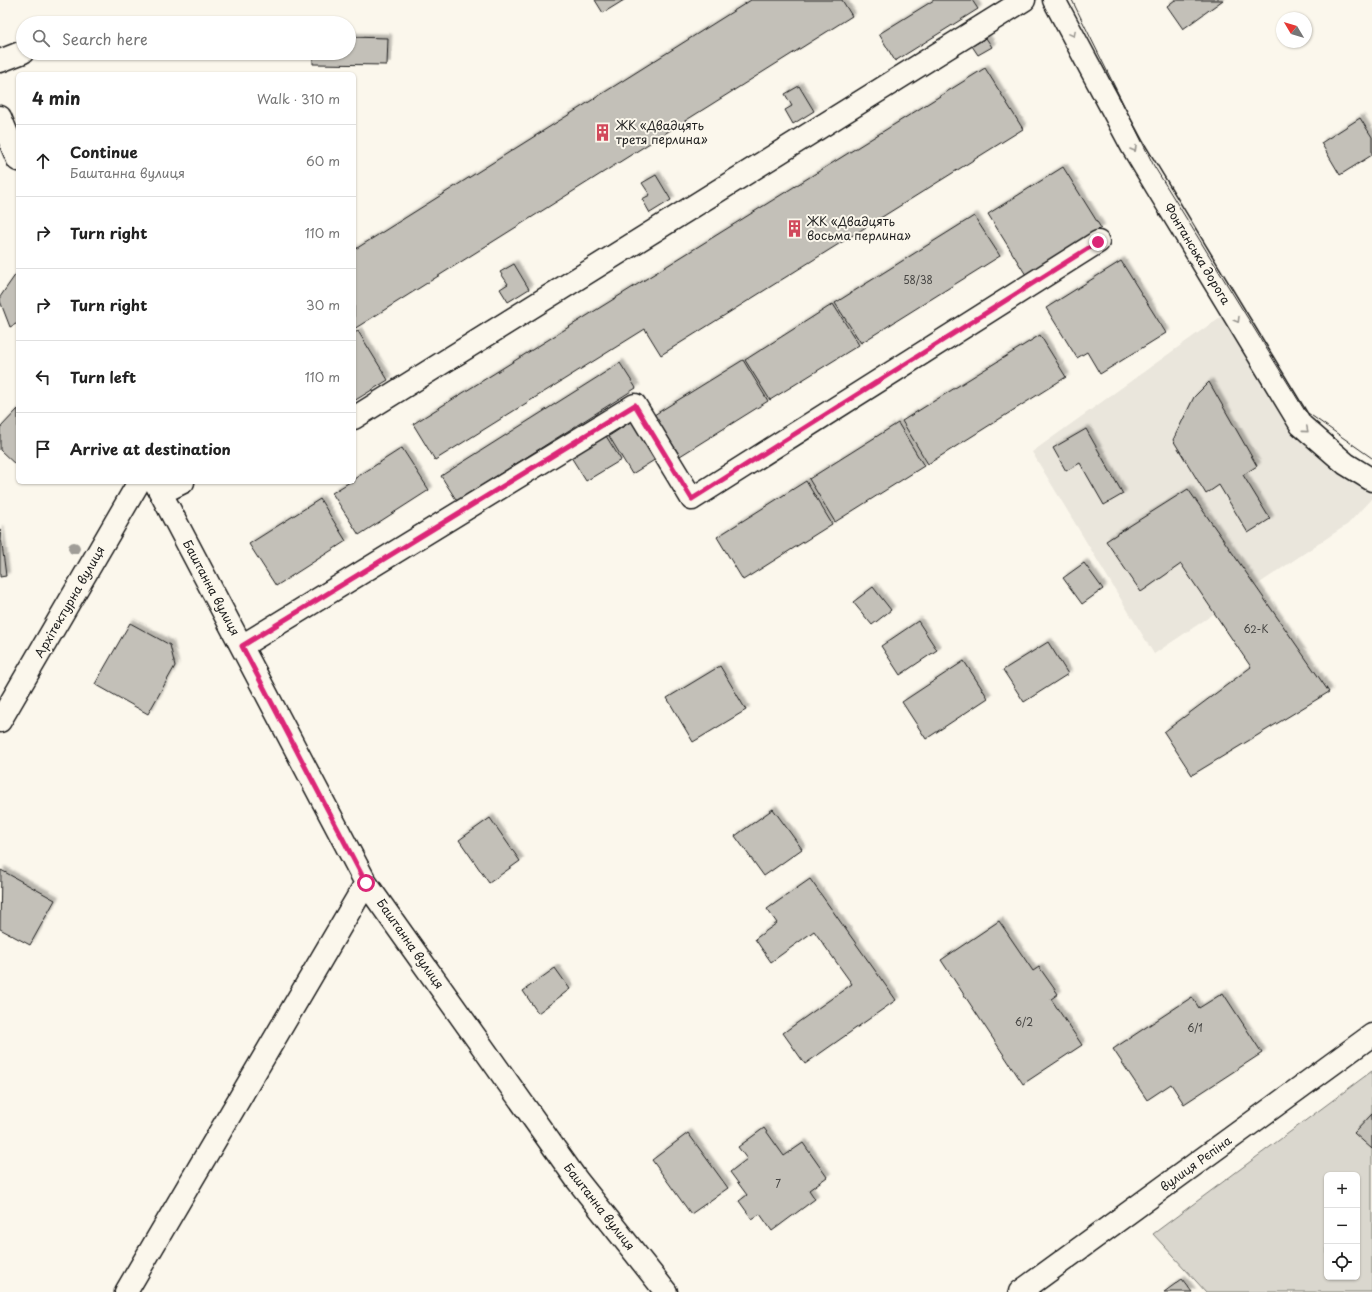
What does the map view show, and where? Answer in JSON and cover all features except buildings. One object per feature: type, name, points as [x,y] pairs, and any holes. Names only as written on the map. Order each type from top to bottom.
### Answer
[{"type":"street","points":[[356,417],[1024,0]]},
{"type":"street","name":"Фонтанська дорога","points":[[1054,0],[1132,146],[1301,425],[1346,464],[1372,480]]},
{"type":"street","points":[[0,61],[16,55]]},
{"type":"street","points":[[0,118],[16,155]]},
{"type":"street","points":[[242,646],[635,405],[692,499],[1098,242]]},
{"type":"street","name":"Архітектурна вулиця","points":[[2,714],[139,484]]},
{"type":"street","points":[[158,488],[175,484]]},
{"type":"street","name":"Баштанна вулиця","points":[[158,488],[366,883],[576,1180],[666,1292]]},
{"type":"street","points":[[126,1292],[366,883]]},
{"type":"street","name":"вулиця Рєпіна","points":[[1020,1292],[1372,1035]]},
{"type":"shaded area","points":[[1223,315],[1300,435],[1339,474],[1372,495],[1372,498],[1348,524],[1154,654],[1032,452]]},
{"type":"shaded area","points":[[1372,1071],[1372,1292],[1206,1292],[1153,1234]]},
{"type":"tram line","points":[[1072,0],[1154,166],[1305,411],[1372,458]]},
{"type":"place","name":"ЖК «Двадцять третя перлина»","points":[[603,133]]},
{"type":"place","name":"ЖК «Двадцять восьма перлина»","points":[[794,229]]},
{"type":"route","points":[[366,883],[242,646],[635,405],[692,499],[1098,242]]}]
